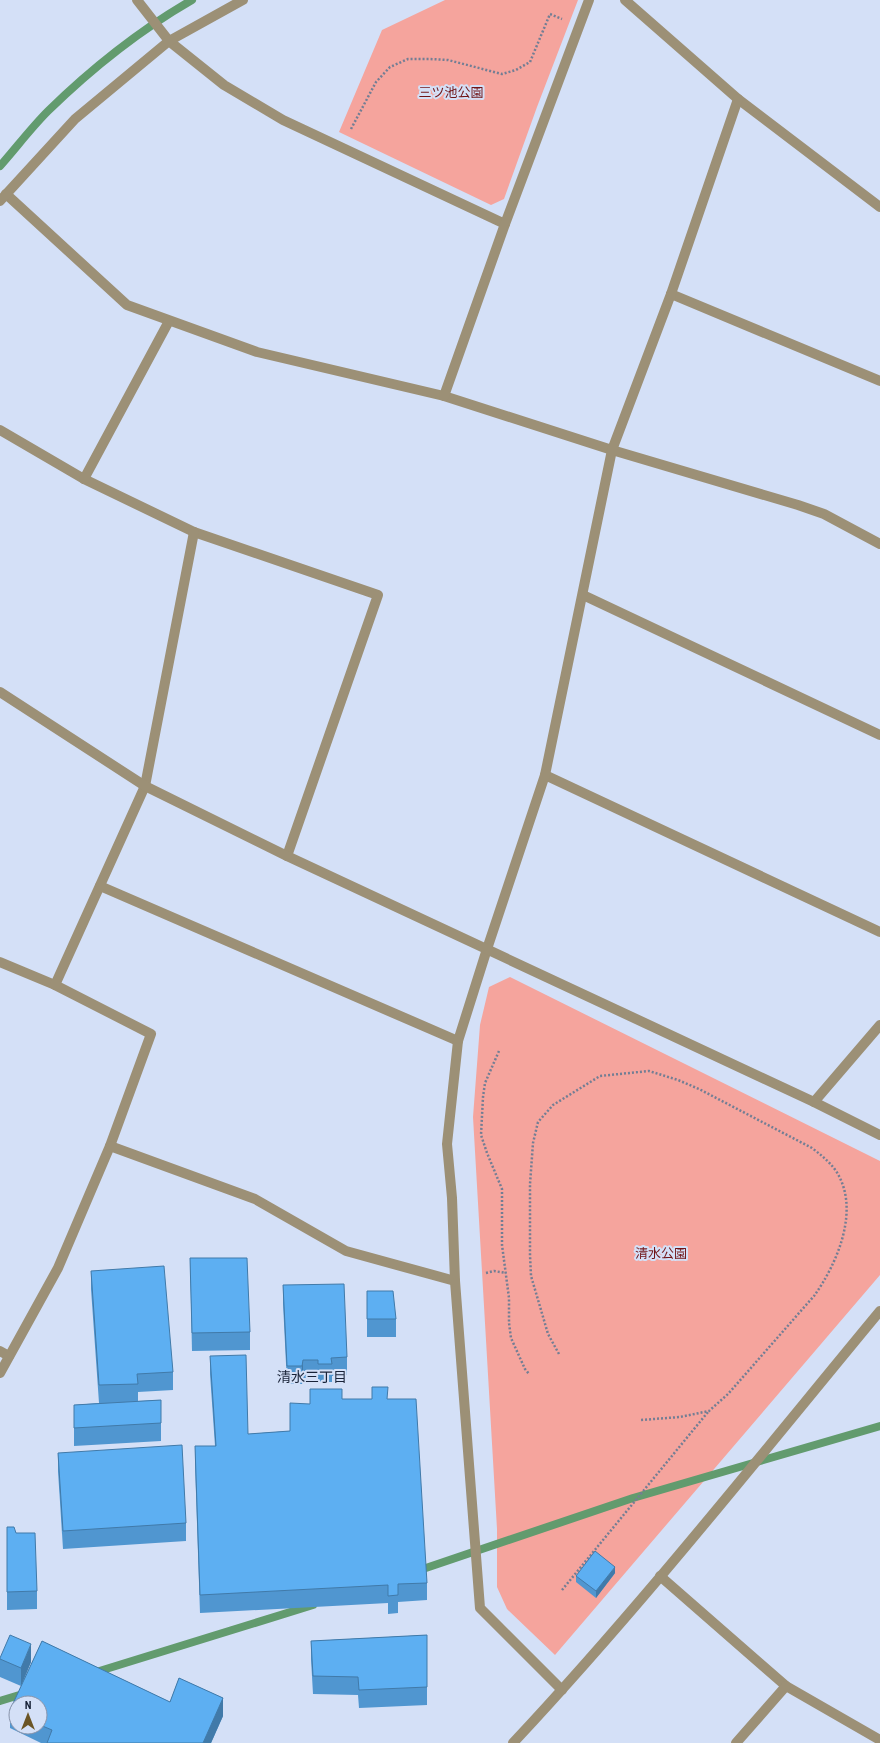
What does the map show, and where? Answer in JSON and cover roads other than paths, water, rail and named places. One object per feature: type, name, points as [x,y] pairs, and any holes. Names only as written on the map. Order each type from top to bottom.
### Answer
[{"type":"street","points":[[137,0],[169,41],[224,85],[283,120],[505,224]]},
{"type":"street","points":[[243,0],[169,41],[75,119],[3,198],[127,305],[257,352],[444,396],[612,450],[798,505],[824,514],[880,544]]},
{"type":"street","points":[[444,396],[505,224],[589,0]]},
{"type":"street","points":[[625,0],[738,98],[880,207]]},
{"type":"street","points":[[562,1690],[480,1608],[455,1282],[452,1198],[447,1144],[458,1040],[545,775],[612,450],[671,294],[738,98]]},
{"type":"street","points":[[671,294],[879,379]]},
{"type":"street","points":[[84,479],[169,321]]},
{"type":"street","points":[[0,430],[84,479],[194,532],[378,595],[287,856]]},
{"type":"street","points":[[55,986],[145,786],[194,532]]},
{"type":"street","points":[[583,595],[880,735]]},
{"type":"street","points":[[0,692],[145,786],[287,856],[814,1102],[880,1135]]},
{"type":"street","points":[[545,775],[880,932]]},
{"type":"street","points":[[100,886],[458,1040]]},
{"type":"street","points":[[0,962],[55,986],[150,1034],[110,1146],[58,1268],[5,1354],[0,1373]]},
{"type":"street","points":[[814,1102],[880,1025]]},
{"type":"street","points":[[110,1146],[255,1199],[346,1251],[455,1282]]},
{"type":"street","points":[[513,1743],[562,1690],[660,1576],[880,1311]]},
{"type":"street","points":[[660,1576],[786,1686],[880,1740]]},
{"type":"street","points":[[736,1743],[786,1686]]},
{"type":"waterway","points":[[0,166],[42,118],[81,80],[135,37],[192,0]]},
{"type":"waterway","points":[[417,1571],[633,1498],[880,1426]]},
{"type":"waterway","points":[[93,1673],[313,1605]]},
{"type":"waterway","points":[[0,1701],[26,1693]]},
{"type":"district","name":"清水三丁目","points":[[312,1377]]},
{"type":"park label","name":"三ツ池公園","points":[[451,92]]},
{"type":"park label","name":"清水公園","points":[[661,1253]]}]
